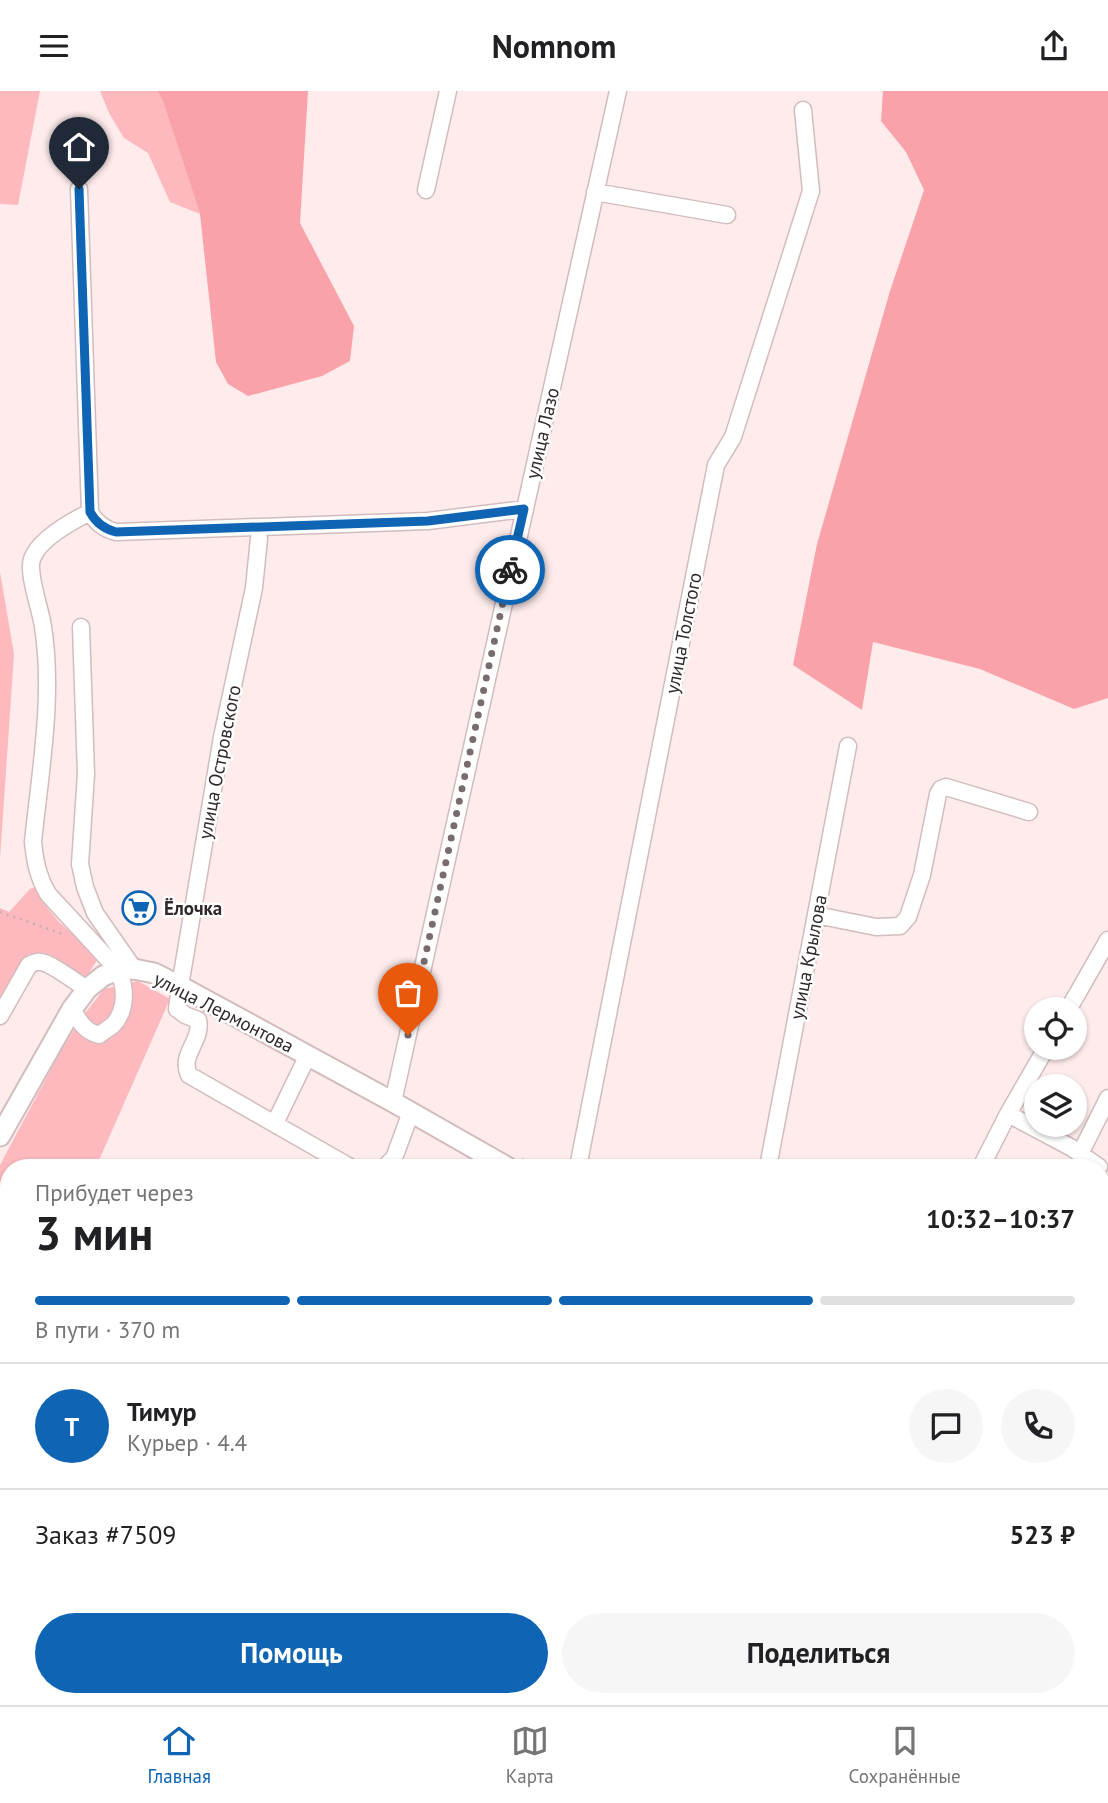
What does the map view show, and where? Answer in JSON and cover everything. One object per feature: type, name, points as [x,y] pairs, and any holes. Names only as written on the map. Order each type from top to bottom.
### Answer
[{"type":"main road","name":"улица Лермонтова","points":[[126,970],[153,973],[180,986],[493,1159]]},
{"type":"main road","points":[[0,1136],[72,1009],[87,989],[103,976],[126,970]]},
{"type":"street","points":[[426,190],[448,91]]},
{"type":"street","name":"улица Лазо","points":[[393,1102],[618,91]]},
{"type":"street","name":"улица Толстого","points":[[580,1159],[716,465],[733,437],[811,191],[803,110]]},
{"type":"street","points":[[79,189],[90,512],[93,519],[105,529],[116,532],[428,521],[524,509]]},
{"type":"street","points":[[596,192],[727,215]]},
{"type":"street","points":[[90,512],[43,543],[36,551],[30,567],[43,628],[48,691],[33,842],[35,865],[48,894],[93,944],[126,970]]},
{"type":"street","name":"улица Островского","points":[[180,986],[222,737],[254,588],[259,538]]},
{"type":"street","points":[[72,1009],[83,1027],[90,1033],[99,1035],[115,1023],[124,1001],[126,970],[95,912],[80,864],[86,774],[81,627]]},
{"type":"street","name":"улица Крылова","points":[[770,1159],[848,746]]},
{"type":"street","points":[[816,915],[876,927],[900,926],[908,917],[922,875],[941,789],[946,787],[1029,812]]},
{"type":"street","points":[[1075,997],[1108,940]]},
{"type":"street","points":[[0,1016],[33,963],[47,964],[87,989]]},
{"type":"street","points":[[180,986],[177,1009],[198,1020],[200,1029],[186,1061],[185,1068],[189,1075],[336,1159]]},
{"type":"street","points":[[275,1123],[308,1055]]},
{"type":"street","points":[[985,1159],[1039,1060]]},
{"type":"street","points":[[1080,1154],[1108,1098]]},
{"type":"street","points":[[392,1159],[411,1112]]},
{"type":"street","points":[[1008,1114],[1086,1159]]},
{"type":"path","points":[[0,912],[93,944]]},
{"type":"shaded area","points":[[0,91],[40,91],[18,205],[0,204]]},
{"type":"shaded area","points":[[100,91],[157,91],[200,214],[170,202],[148,153],[124,138]]},
{"type":"shaded area","points":[[157,91],[308,91],[300,223],[354,326],[350,361],[322,376],[248,396],[228,384],[216,362],[200,214]]},
{"type":"shaded area","points":[[883,91],[1108,91],[1108,698],[1074,709],[980,669],[873,642],[862,710],[793,665],[817,544],[890,291],[924,190],[906,152],[881,121]]},
{"type":"shaded area","points":[[0,572],[14,654],[0,859]]},
{"type":"shaded area","points":[[35,887],[43,891],[46,906],[59,922],[99,957],[85,979],[57,962],[29,954],[0,1004],[0,908],[9,912]]},
{"type":"shaded area","points":[[138,981],[170,999],[100,1159],[3,1159],[58,1056],[79,1021],[104,989]]},
{"type":"way so far","points":[[408,1035],[510,570]]},
{"type":"place","name":"Ёлочка","points":[[139,908]]},
{"type":"route","points":[[79,189],[90,512],[93,519],[105,529],[116,532],[428,521],[524,509],[510,570]]}]
